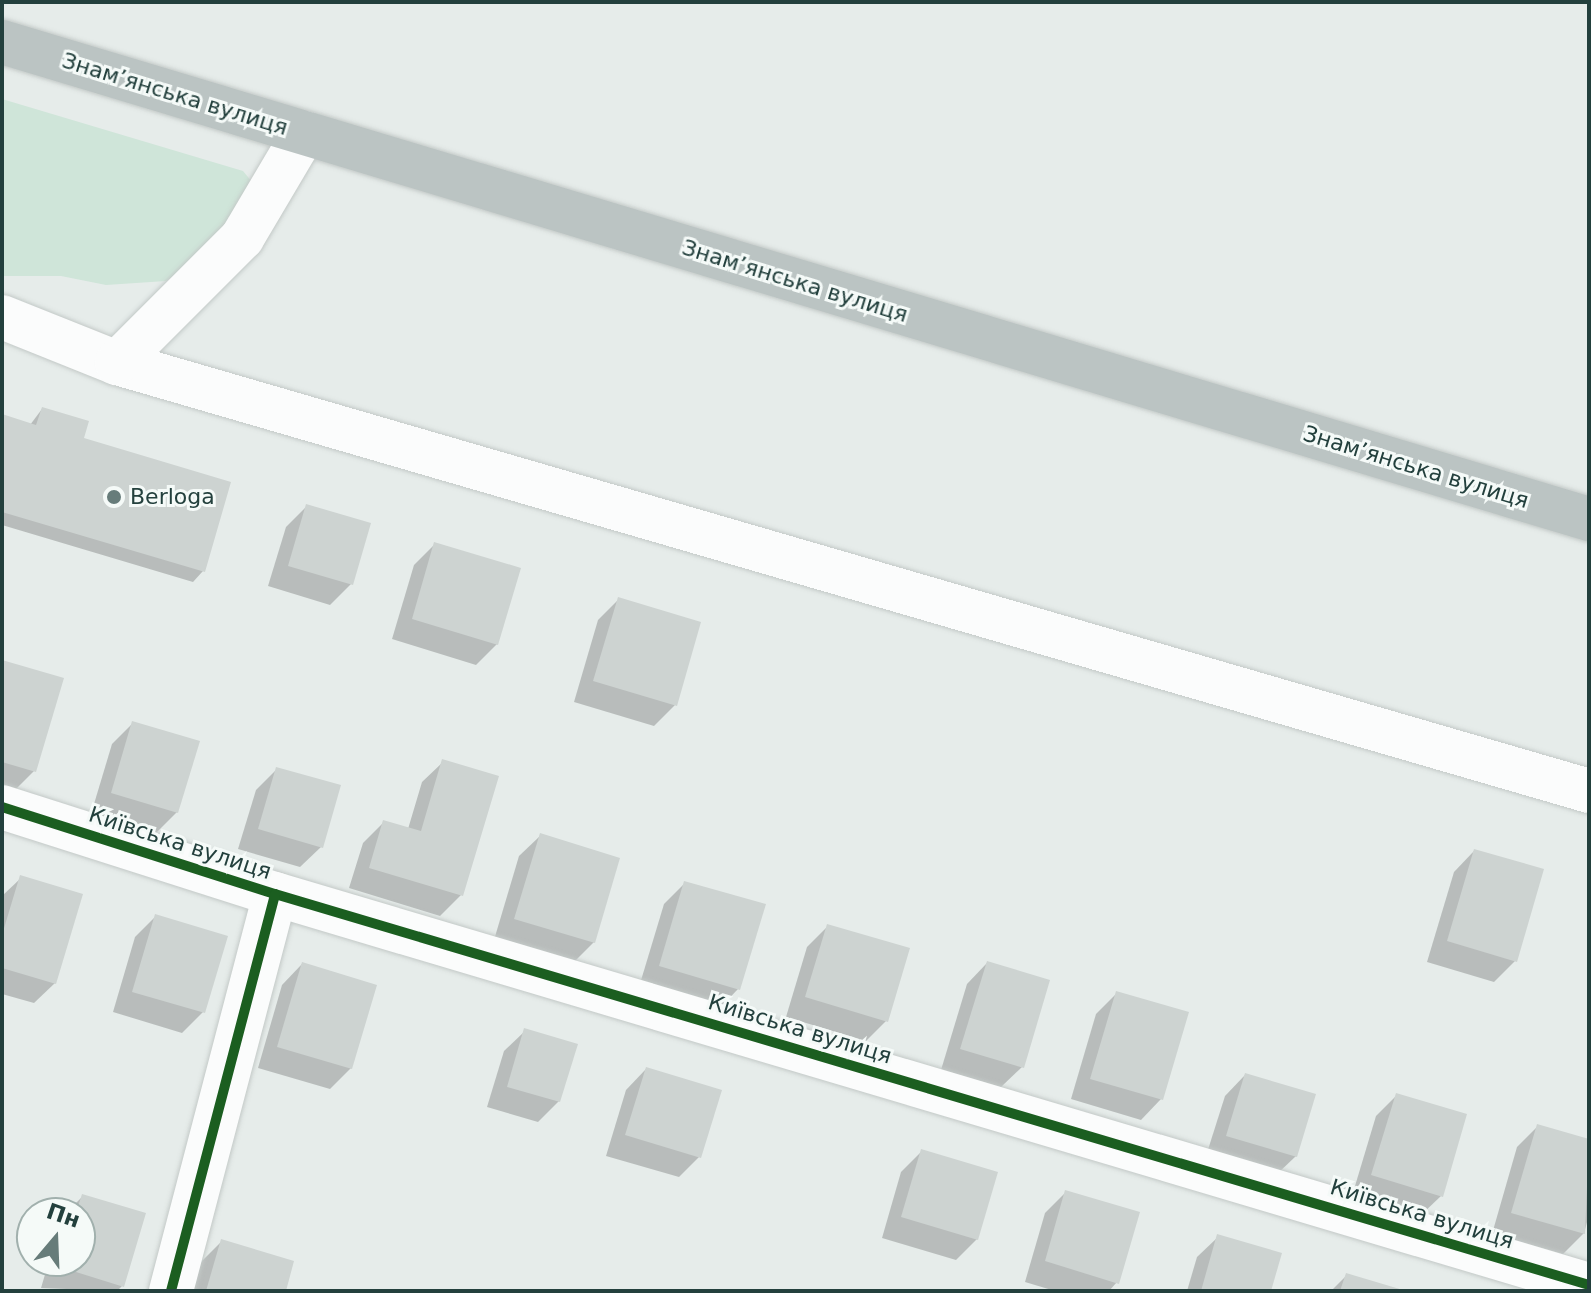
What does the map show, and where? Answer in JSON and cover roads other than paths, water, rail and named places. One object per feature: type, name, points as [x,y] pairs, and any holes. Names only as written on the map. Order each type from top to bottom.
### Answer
[{"type":"highway","name":"Знамʼянська вулиця","points":[[2,42],[1589,519]]},
{"type":"street","points":[[117,363],[242,238],[304,133]]},
{"type":"street","points":[[2,317],[117,363],[1589,791]]},
{"type":"street","name":"Київська вулиця","points":[[2,807],[275,894],[1589,1285]]},
{"type":"street","points":[[171,1291],[275,894]]},
{"type":"place","name":"Berloga","points":[[114,497]]}]
